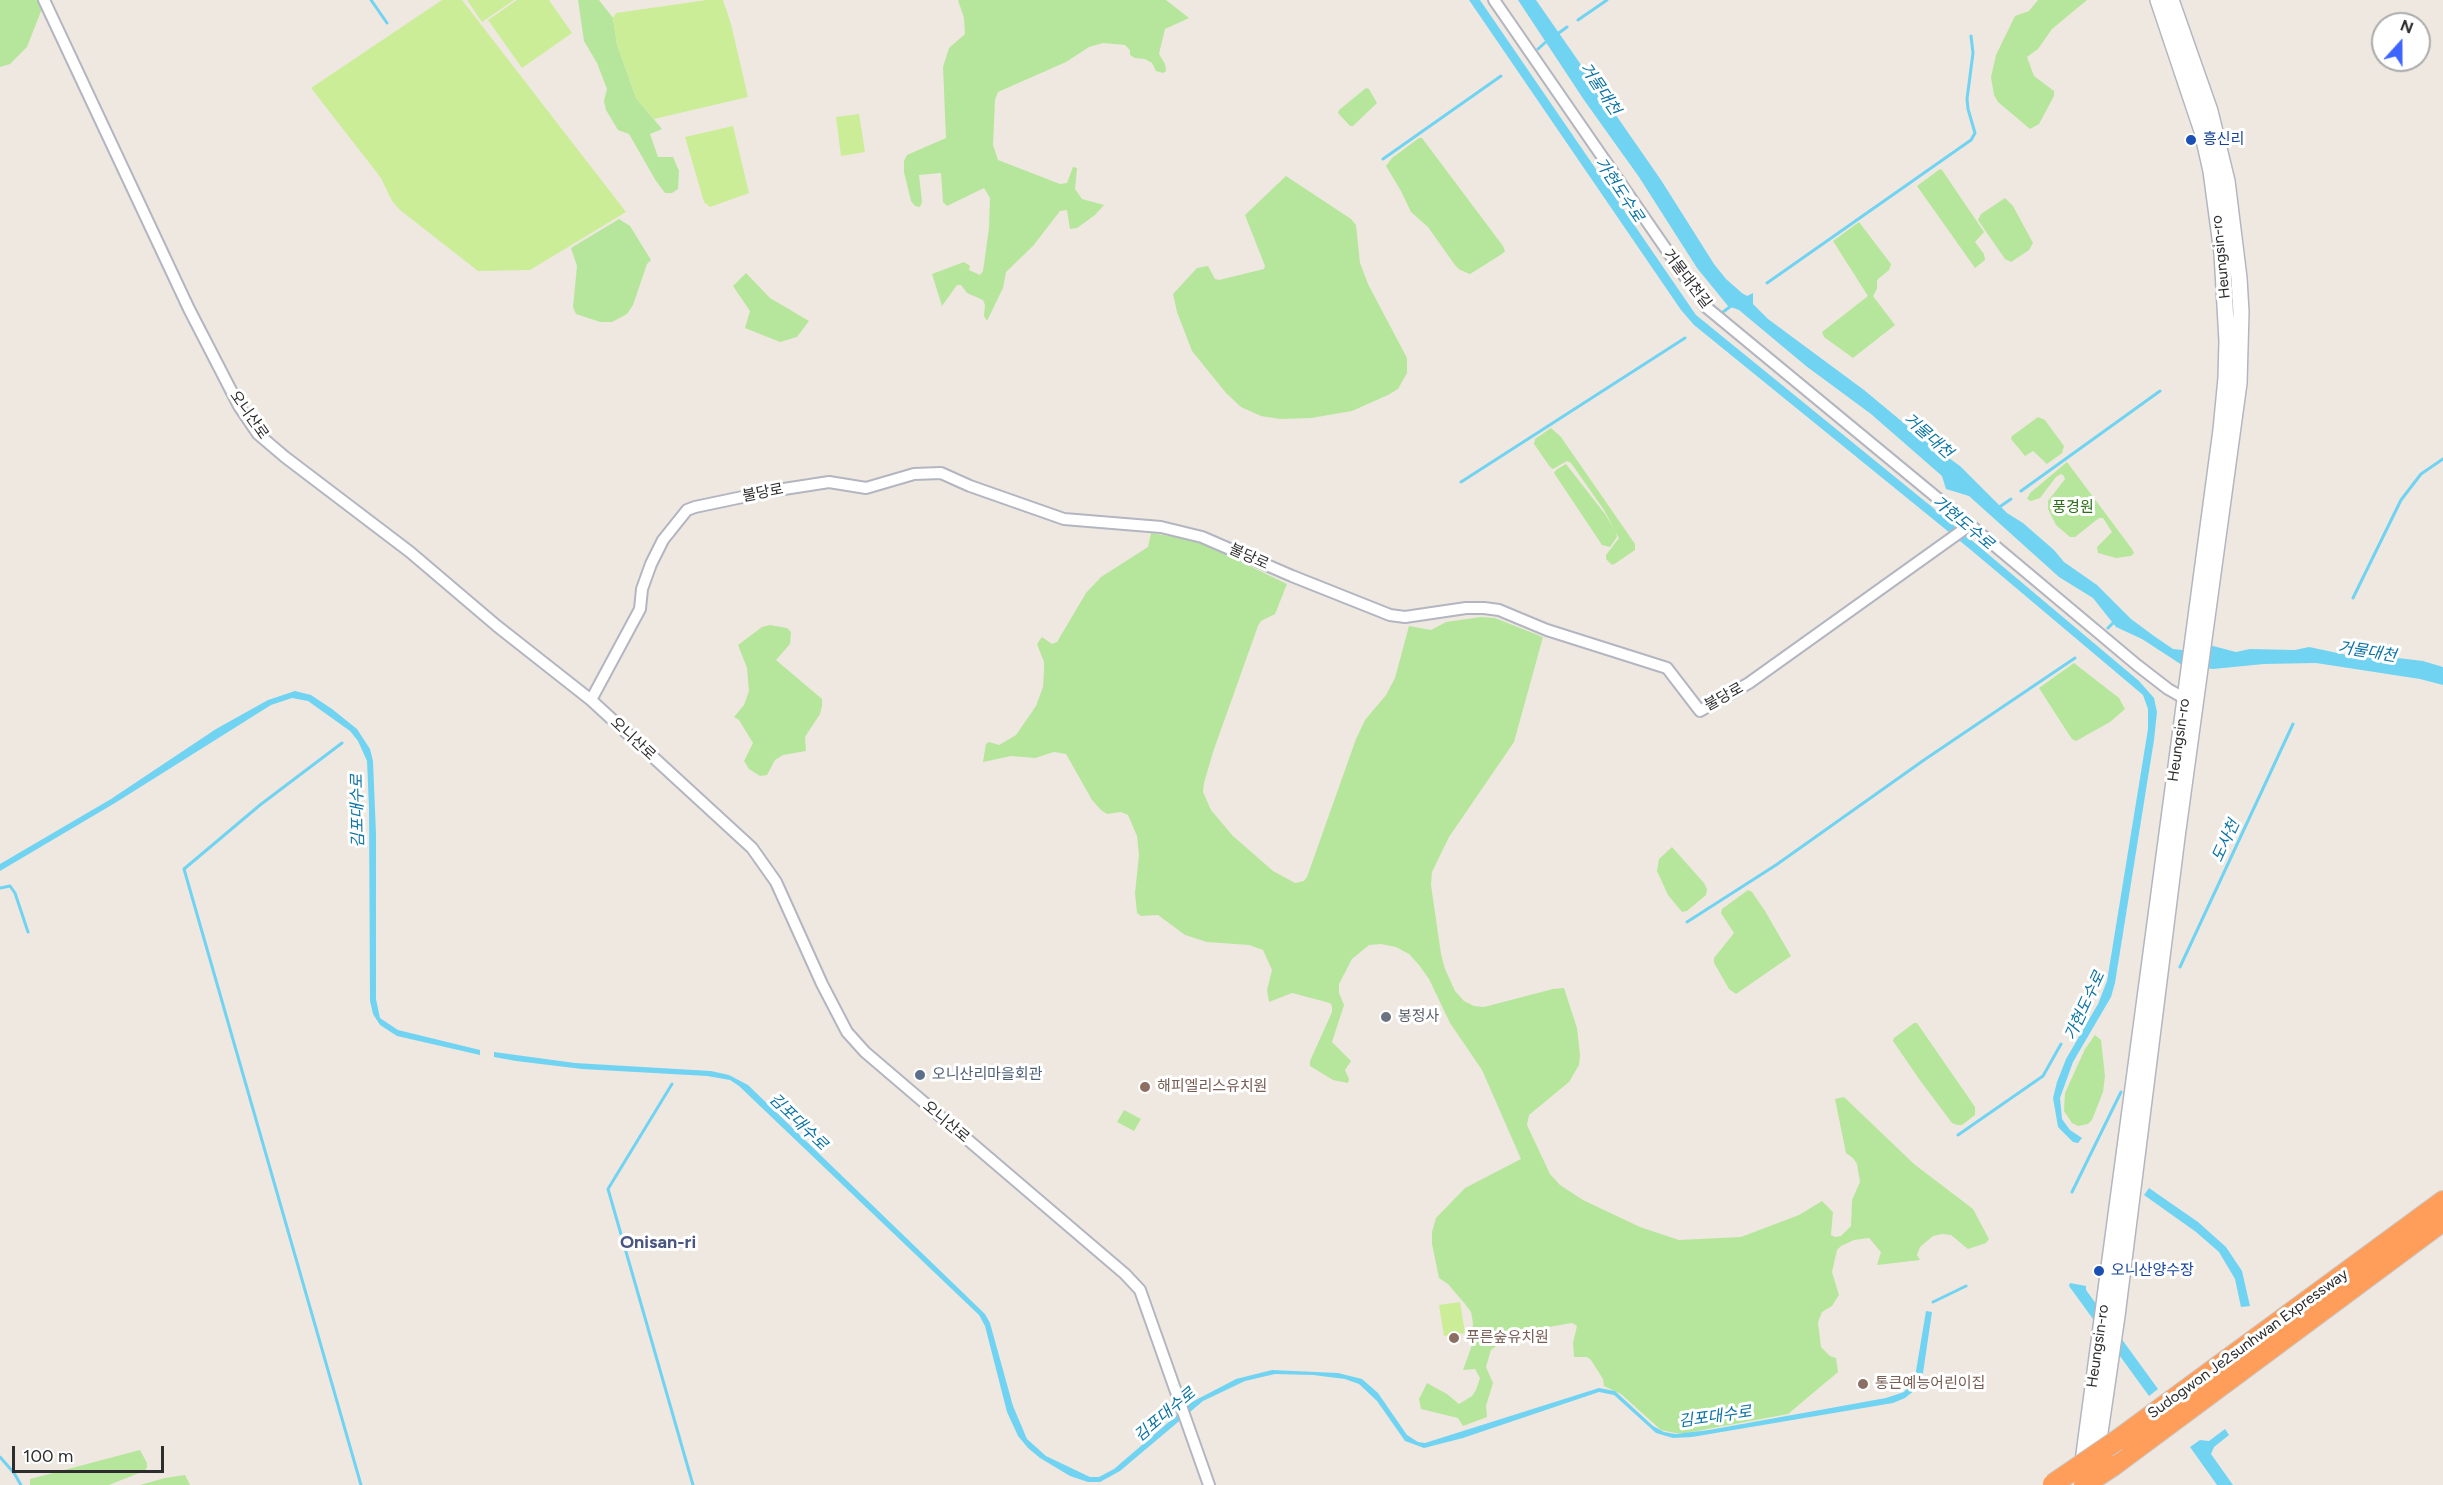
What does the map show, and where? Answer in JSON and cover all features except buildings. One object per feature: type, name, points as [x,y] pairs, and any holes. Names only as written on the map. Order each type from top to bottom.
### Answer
[{"type":"highway","name":"Sudogwon Je2sunhwan Expressway","points":[[2052,1484],[2116,1441],[2443,1201]]},
{"type":"highway","name":"Sudogwon Je2sunhwan Expressway","points":[[2082,1485],[2113,1466],[2443,1221]]},
{"type":"main road","name":"Heungsin-ro","points":[[2158,0],[2208,152],[2222,253],[2226,308],[2225,401],[2199,636]]},
{"type":"main road","name":"Heungsin-ro","points":[[2093,1485],[2117,1316],[2151,1043],[2193,680],[2239,383],[2241,312],[2230,207],[2220,144],[2171,0]]},
{"type":"main road","name":"Heungsin-ro","points":[[2082,1485],[2099,1337],[2191,702]]},
{"type":"street","name":"오니산로","points":[[44,0],[189,309],[239,406],[258,434],[410,552],[497,626],[591,700],[752,848],[765,863],[788,906],[847,1032],[864,1052],[1125,1274],[1140,1290],[1209,1485]]},
{"type":"street","name":"거물대천길","points":[[1494,0],[1706,308],[1971,525]]},
{"type":"street","name":"불당로","points":[[591,700],[640,609],[642,589],[663,540],[687,510],[771,491],[829,482],[866,488],[914,474],[940,473],[1064,519],[1161,526],[1202,537],[1390,615],[1405,617],[1466,608],[1499,610],[1547,630],[1661,666],[1677,679],[1700,711],[1749,683],[1971,525]]},
{"type":"street","points":[[1971,525],[2137,665],[2191,702]]},
{"type":"green space","points":[[0,0],[39,0],[43,6],[27,47],[10,64],[0,67]]},
{"type":"green space","points":[[442,0],[462,0],[626,212],[530,270],[478,271],[400,210],[392,201],[381,178],[311,88]]},
{"type":"green space","points":[[467,0],[514,0],[482,22]]},
{"type":"green space","points":[[517,0],[549,0],[572,33],[522,68],[488,20]]},
{"type":"green space","points":[[578,0],[599,0],[613,18],[617,44],[636,98],[662,129],[650,134],[658,157],[673,157],[679,171],[678,189],[672,193],[665,193],[629,134],[618,130],[606,110],[604,101],[607,89],[597,63],[584,41]]},
{"type":"green space","points":[[707,0],[723,0],[748,97],[654,119],[636,98],[617,44],[613,18],[616,13]]},
{"type":"green space","points":[[958,0],[1166,0],[1189,18],[1165,29],[1159,54],[1165,64],[1166,71],[1163,73],[1156,71],[1152,63],[1145,59],[1130,55],[1130,50],[1125,45],[1103,43],[1089,47],[1066,62],[998,92],[995,100],[993,145],[998,160],[1060,184],[1067,183],[1073,167],[1077,168],[1075,189],[1082,199],[1104,205],[1077,228],[1070,229],[1067,210],[1060,211],[1033,246],[1006,272],[1003,288],[987,321],[984,316],[983,300],[967,293],[961,285],[957,285],[942,306],[932,274],[964,262],[970,266],[969,270],[980,275],[983,271],[989,228],[990,198],[984,188],[947,206],[943,202],[941,173],[919,175],[922,202],[920,207],[915,206],[911,201],[904,172],[904,161],[907,155],[946,138],[943,67],[949,48],[965,34],[964,18]]},
{"type":"green space","points":[[2038,0],[2087,0],[2052,29],[2038,49],[2027,57],[2034,76],[2054,91],[2054,96],[2039,124],[2030,129],[1998,102],[1994,95],[1991,77],[1996,55],[2015,16],[2029,11]]},
{"type":"green space","points":[[1366,88],[1369,89],[1377,103],[1353,126],[1350,126],[1338,113],[1339,110]]},
{"type":"green space","points":[[859,114],[865,152],[841,156],[836,117]]},
{"type":"green space","points":[[733,126],[749,193],[710,207],[704,202],[685,137]]},
{"type":"green space","points":[[1422,138],[1505,251],[1470,274],[1455,265],[1428,227],[1411,212],[1386,166],[1392,158]]},
{"type":"green space","points":[[1940,169],[1984,232],[1975,242],[1984,254],[1985,260],[1975,268],[1917,186]]},
{"type":"green space","points":[[1286,176],[1351,219],[1356,225],[1360,263],[1368,284],[1407,358],[1407,373],[1398,389],[1352,411],[1311,418],[1280,419],[1261,416],[1241,407],[1226,393],[1192,351],[1177,312],[1173,294],[1197,268],[1208,266],[1215,279],[1219,280],[1264,269],[1265,266],[1245,215]]},
{"type":"green space","points":[[2005,198],[2013,206],[2033,243],[2029,250],[2011,262],[2005,259],[1978,220],[1981,214]]},
{"type":"green space","points":[[619,219],[630,226],[651,260],[647,264],[633,305],[627,314],[612,322],[600,322],[576,314],[573,307],[577,266],[571,248]]},
{"type":"green space","points":[[1859,222],[1891,264],[1889,270],[1877,280],[1877,289],[1873,296],[1895,325],[1853,358],[1824,337],[1822,332],[1868,296],[1833,241]]},
{"type":"green space","points":[[746,273],[770,298],[809,321],[797,337],[780,342],[745,328],[750,311],[733,286]]},
{"type":"green space","points":[[2038,417],[2045,420],[2064,446],[2062,453],[2047,464],[2033,451],[2025,456],[2011,439]]},
{"type":"green space","points":[[1551,428],[1561,437],[1635,544],[1635,550],[1612,565],[1606,559],[1606,555],[1619,538],[1604,510],[1571,463],[1567,461],[1553,469],[1534,444],[1535,439]]},
{"type":"green space","name":"풍경원","points":[[2067,462],[2132,549],[2134,553],[2131,556],[2116,558],[2098,553],[2097,547],[2112,532],[2103,518],[2099,518],[2075,537],[2070,537],[2056,525],[2048,509],[2048,501],[2065,479],[2061,474],[2040,498],[2031,501],[2027,499],[2030,493]]},
{"type":"green space","points":[[1566,464],[1605,514],[1616,532],[1617,537],[1610,547],[1602,545],[1554,473]]},
{"type":"green space","points":[[1151,533],[1189,539],[1206,545],[1287,584],[1275,614],[1261,621],[1258,626],[1213,752],[1203,792],[1211,810],[1233,836],[1273,871],[1295,883],[1304,881],[1307,877],[1356,739],[1365,720],[1386,695],[1395,678],[1409,626],[1431,630],[1446,622],[1481,617],[1495,618],[1543,637],[1514,742],[1449,837],[1432,872],[1431,885],[1445,969],[1455,991],[1464,1001],[1474,1006],[1484,1007],[1564,988],[1577,1028],[1579,1065],[1569,1082],[1529,1115],[1527,1125],[1550,1174],[1560,1185],[1583,1200],[1640,1227],[1679,1240],[1741,1237],[1799,1215],[1822,1201],[1833,1212],[1831,1235],[1841,1236],[1851,1226],[1852,1200],[1860,1182],[1857,1164],[1846,1153],[1835,1099],[1844,1097],[1914,1164],[1973,1209],[1989,1239],[1986,1243],[1968,1249],[1951,1235],[1942,1234],[1933,1236],[1920,1247],[1917,1255],[1920,1260],[1877,1265],[1881,1252],[1869,1238],[1854,1240],[1841,1246],[1837,1250],[1832,1272],[1839,1295],[1832,1306],[1822,1312],[1818,1322],[1821,1347],[1830,1356],[1836,1358],[1838,1372],[1788,1414],[1686,1433],[1661,1430],[1621,1394],[1604,1386],[1603,1379],[1591,1360],[1587,1357],[1574,1357],[1573,1343],[1577,1326],[1572,1323],[1513,1333],[1491,1350],[1486,1367],[1493,1383],[1486,1406],[1487,1417],[1463,1426],[1458,1418],[1421,1409],[1419,1399],[1427,1383],[1459,1404],[1472,1396],[1480,1378],[1475,1369],[1463,1370],[1471,1348],[1473,1323],[1471,1312],[1465,1304],[1448,1284],[1439,1278],[1432,1244],[1432,1232],[1436,1218],[1465,1188],[1521,1159],[1482,1070],[1450,1023],[1429,979],[1409,954],[1396,947],[1381,944],[1369,945],[1352,959],[1339,984],[1339,993],[1344,1005],[1332,1042],[1351,1061],[1345,1070],[1349,1079],[1348,1083],[1333,1080],[1310,1066],[1310,1061],[1332,1012],[1330,1003],[1292,993],[1269,1002],[1267,990],[1272,970],[1263,950],[1249,945],[1207,942],[1185,935],[1158,915],[1141,916],[1137,913],[1135,893],[1139,855],[1137,836],[1128,815],[1121,812],[1107,814],[1101,810],[1092,800],[1066,754],[1054,752],[1035,758],[1011,756],[983,762],[986,744],[989,742],[999,745],[1016,735],[1036,706],[1043,687],[1044,662],[1037,644],[1042,637],[1052,644],[1057,642],[1086,593],[1101,577],[1148,547]]},
{"type":"green space","points":[[770,625],[787,628],[791,632],[790,644],[776,660],[822,699],[822,706],[820,714],[805,737],[806,751],[783,755],[775,760],[767,775],[760,776],[749,769],[744,761],[753,743],[739,720],[734,717],[744,705],[749,691],[747,668],[738,645],[762,627]]},
{"type":"green space","points":[[2074,663],[2119,698],[2125,709],[2110,722],[2076,741],[2072,739],[2039,688]]},
{"type":"green space","points":[[1672,847],[1707,889],[1706,895],[1687,911],[1682,912],[1668,895],[1657,871],[1659,859]]},
{"type":"green space","points":[[1748,890],[1752,892],[1765,911],[1791,956],[1736,994],[1729,989],[1714,963],[1714,958],[1734,933],[1721,913],[1722,909]]},
{"type":"green space","points":[[1917,1023],[1975,1107],[1975,1115],[1962,1125],[1952,1123],[1893,1041]]},
{"type":"green space","points":[[2095,1035],[2101,1040],[2105,1076],[2103,1092],[2092,1120],[2088,1124],[2078,1126],[2072,1123],[2064,1111],[2065,1093],[2085,1049]]},
{"type":"green space","points":[[1124,1110],[1141,1119],[1134,1131],[1117,1122]]},
{"type":"green space","points":[[1460,1302],[1465,1333],[1444,1336],[1439,1305]]},
{"type":"green space","points":[[140,1450],[147,1463],[147,1468],[109,1485],[30,1485],[30,1479]]},
{"type":"green space","points":[[185,1475],[190,1485],[140,1485],[165,1478]]},
{"type":"water","points":[[1469,0],[1480,0],[1696,315],[1932,507],[2139,681],[2154,698],[2157,712],[2154,740],[2115,983],[2111,997],[2073,1062],[2060,1098],[2062,1119],[2070,1130],[2082,1138],[2078,1143],[2073,1142],[2058,1127],[2053,1098],[2066,1059],[2098,1004],[2107,981],[2148,729],[2148,709],[2143,695],[1971,550],[1694,325],[1681,310]]},
{"type":"water","points":[[1518,0],[1536,0],[1661,180],[1726,279],[1747,296],[1753,293],[1753,304],[1768,319],[1864,390],[1960,466],[2007,513],[2023,523],[2054,550],[2064,562],[2097,585],[2131,619],[2173,649],[2213,646],[2236,652],[2250,649],[2295,650],[2309,647],[2352,656],[2373,655],[2423,661],[2443,667],[2443,685],[2420,679],[2316,663],[2264,664],[2213,669],[2182,665],[2142,639],[2116,627],[2093,598],[2059,577],[1969,496],[1946,489],[1942,476],[1871,414],[1806,366],[1739,310],[1728,306],[1697,268],[1639,177],[1584,100]]},
{"type":"water","points":[[295,691],[311,695],[332,709],[357,729],[370,749],[373,761],[376,834],[376,999],[380,1018],[398,1030],[480,1050],[480,1055],[397,1036],[380,1025],[373,1014],[370,1001],[367,761],[358,741],[350,731],[308,701],[292,698],[271,705],[115,803],[0,871],[0,864],[111,799],[216,729],[268,700]]},
{"type":"water","points":[[494,1052],[575,1063],[711,1071],[729,1075],[748,1085],[985,1314],[990,1323],[1013,1406],[1027,1439],[1046,1456],[1090,1477],[1099,1477],[1114,1469],[1192,1402],[1236,1379],[1272,1370],[1338,1373],[1362,1379],[1378,1393],[1407,1435],[1418,1442],[1425,1443],[1599,1388],[1615,1391],[1653,1426],[1664,1432],[1675,1434],[1886,1398],[1904,1392],[1915,1377],[1926,1311],[1932,1312],[1923,1373],[1915,1390],[1905,1398],[1893,1403],[1692,1437],[1673,1438],[1656,1433],[1614,1395],[1599,1392],[1463,1438],[1424,1448],[1405,1441],[1377,1401],[1359,1384],[1345,1379],[1313,1375],[1275,1374],[1245,1381],[1203,1401],[1120,1471],[1100,1482],[1088,1482],[1070,1476],[1040,1458],[1018,1436],[1007,1412],[985,1326],[979,1315],[739,1086],[730,1080],[707,1076],[582,1069],[516,1061],[494,1057]]},
{"type":"water","points":[[2149,1188],[2198,1222],[2226,1247],[2242,1271],[2250,1306],[2241,1307],[2235,1279],[2219,1252],[2196,1232],[2144,1195]]},
{"type":"water","points":[[2070,1283],[2086,1286],[2086,1290],[2158,1389],[2149,1396],[2069,1286]]},
{"type":"water","points":[[2225,1429],[2229,1435],[2214,1447],[2211,1454],[2233,1485],[2217,1485],[2190,1447],[2200,1440],[2209,1441]]},
{"type":"waterway","points":[[371,0],[387,23]]},
{"type":"waterway","points":[[1578,20],[1607,0]]},
{"type":"waterway","points":[[1556,35],[1567,27]]},
{"type":"waterway","points":[[1767,283],[1971,140],[1975,133],[1967,99],[1973,53],[1971,36]]},
{"type":"waterway","points":[[1538,49],[1548,40]]},
{"type":"waterway","points":[[1383,159],[1501,76]]},
{"type":"waterway","points":[[1723,312],[1731,306]]},
{"type":"waterway","points":[[1461,482],[1685,338]]},
{"type":"waterway","points":[[2021,491],[2160,391]]},
{"type":"waterway","name":"도사천","points":[[2353,598],[2401,500],[2421,474],[2443,459]]},
{"type":"waterway","points":[[1998,508],[2011,499]]},
{"type":"waterway","points":[[2108,628],[2115,621]]},
{"type":"waterway","points":[[1687,922],[1776,865],[1924,760],[2075,658]]},
{"type":"waterway","name":"도사천","points":[[2180,967],[2293,724]]},
{"type":"waterway","points":[[342,743],[260,805],[184,869],[361,1485]]},
{"type":"waterway","points":[[0,888],[10,886],[15,893],[28,932]]},
{"type":"waterway","points":[[1958,1135],[2043,1076],[2061,1044]]},
{"type":"waterway","points":[[672,1084],[608,1189],[693,1485]]},
{"type":"waterway","name":"도사천","points":[[2072,1192],[2121,1092]]},
{"type":"waterway","name":"김포대수로","points":[[1933,1302],[1966,1286]]},
{"type":"waterway","points":[[0,1457],[21,1485]]},
{"type":"place","name":"흥신리","points":[[2191,140]]},
{"type":"place","name":"봉정사","points":[[1386,1017]]},
{"type":"place","name":"오니산리마을회관","points":[[920,1075]]},
{"type":"place","name":"해피엘리스유치원","points":[[1145,1087]]},
{"type":"place","name":"오니산양수장","points":[[2099,1271]]},
{"type":"place","name":"푸른숲유치원","points":[[1454,1338]]},
{"type":"place","name":"통큰예능어린이집","points":[[1863,1384]]},
{"type":"district","name":"Onisan-ri","points":[[658,1243]]},
{"type":"water label","name":"거물대천","points":[[1600,89]]},
{"type":"water label","name":"가현도수로","points":[[1619,190]]},
{"type":"water label","name":"거물대천","points":[[1928,436]]},
{"type":"water label","name":"가현도수로","points":[[1963,523]]},
{"type":"water label","name":"거물대천","points":[[2367,652]]},
{"type":"water label","name":"가현도수로","points":[[2085,1006]]}]
